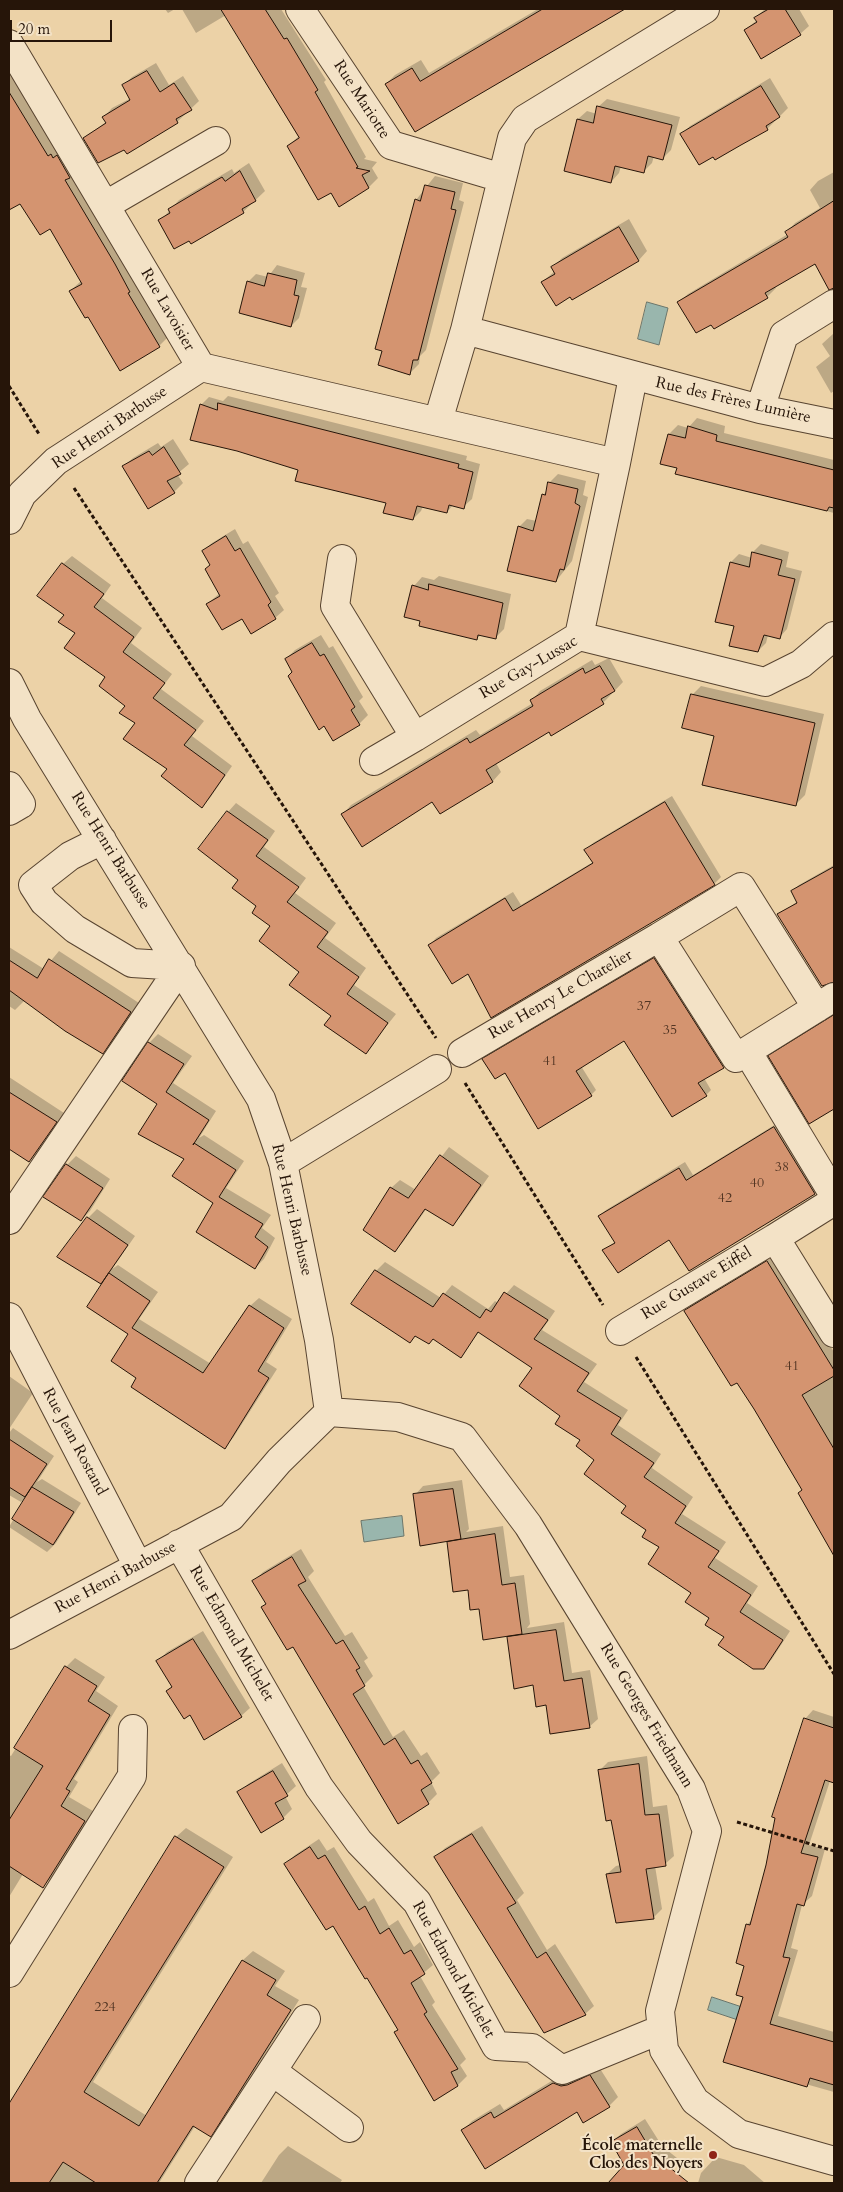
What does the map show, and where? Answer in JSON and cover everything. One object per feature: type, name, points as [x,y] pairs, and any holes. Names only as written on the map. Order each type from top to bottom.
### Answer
[{"type":"street","name":"Rue Mariotte","points":[[300,9],[390,145],[502,178]]},
{"type":"street","points":[[438,421],[465,330],[512,138],[525,119],[705,9]]},
{"type":"street","name":"Rue Lavoisier","points":[[9,44],[201,367],[616,463]]},
{"type":"street","points":[[106,205],[216,141]]},
{"type":"street","points":[[760,409],[784,335],[834,304]]},
{"type":"street","name":"Rue des Frères Lumière","points":[[465,330],[633,377],[760,409],[834,424]]},
{"type":"street","name":"Rue Henri Barbusse","points":[[9,520],[22,494],[56,461],[201,367]]},
{"type":"street","points":[[579,636],[633,377]]},
{"type":"street","points":[[342,559],[335,606],[415,737]]},
{"type":"street","name":"Rue Gay-Lussac","points":[[374,761],[579,636],[765,682],[801,664],[834,636]]},
{"type":"street","name":"Rue Henri Barbusse","points":[[9,683],[27,719],[261,1099],[283,1163],[319,1340],[329,1412],[279,1461],[232,1516],[9,1635]]},
{"type":"street","points":[[9,786],[21,804],[9,812]]},
{"type":"street","points":[[102,840],[70,856],[33,885],[44,902],[75,929],[132,963],[180,966]]},
{"type":"street","name":"Rue Henry Le Chatelier","points":[[283,1163],[740,887],[825,1002],[747,1051]]},
{"type":"street","points":[[660,937],[736,1058],[747,1051],[834,1195]]},
{"type":"street","points":[[9,1220],[180,966]]},
{"type":"street","name":"Rue Gustave Eiffel","points":[[620,1331],[834,1201]]},
{"type":"street","points":[[775,1238],[834,1332]]},
{"type":"street","name":"Rue Jean Rostand","points":[[9,1317],[138,1566]]},
{"type":"street","name":"Rue Georges Friedmann","points":[[329,1412],[398,1417],[462,1437],[528,1525],[692,1789],[707,1832],[660,2011],[664,2050],[695,2101],[739,2134],[834,2161]]},
{"type":"street","name":"Rue Edmond Michelet","points":[[179,1544],[319,1787],[359,1842],[416,1902],[496,2046],[532,2048],[562,2070],[662,2029]]},
{"type":"street","points":[[9,1973],[132,1776],[133,1728]]},
{"type":"street","points":[[199,2183],[306,2019]]},
{"type":"street","points":[[272,2071],[349,2128]]},
{"type":"path","points":[[9,386],[56,461],[450,1061],[834,1674]]},
{"type":"path","points":[[699,1810],[834,1851]]},
{"type":"water","points":[[647,302],[668,308],[659,345],[638,339]]},
{"type":"water","points":[[402,1516],[404,1536],[364,1542],[361,1521]]},
{"type":"water","points":[[712,1997],[748,2009],[744,2022],[708,2010]]},
{"type":"building","points":[[221,9],[265,9],[284,39],[287,38],[318,90],[315,92],[358,167],[356,168],[370,171],[362,175],[369,188],[339,207],[331,193],[318,200],[287,146],[299,138]]},
{"type":"building","points":[[543,9],[625,9],[415,132],[385,84],[412,68],[420,81]]},
{"type":"building","points":[[769,9],[785,9],[801,35],[761,59],[744,30],[757,22],[754,18]]},
{"type":"building","points":[[147,71],[160,92],[174,83],[192,110],[176,119],[178,123],[127,154],[124,150],[98,163],[83,138],[106,123],[102,117],[130,100],[122,85]]},
{"type":"building","points":[[761,86],[780,117],[766,126],[768,130],[715,160],[713,157],[699,165],[680,134]]},
{"type":"building","points":[[9,92],[48,156],[51,154],[53,158],[57,155],[70,178],[65,180],[115,264],[130,292],[128,293],[160,347],[120,371],[88,317],[85,318],[69,291],[82,284],[50,229],[40,235],[20,204],[9,210]]},
{"type":"building","points":[[597,106],[672,125],[663,160],[648,156],[644,173],[615,166],[611,183],[564,171],[577,119],[593,123]]},
{"type":"building","points":[[240,171],[256,201],[242,209],[244,213],[191,244],[189,241],[174,249],[158,220],[170,213],[168,209],[222,177],[225,181]]},
{"type":"building","points":[[425,185],[455,192],[451,209],[456,210],[418,360],[413,360],[410,375],[378,365],[382,351],[375,349],[415,199],[420,201]]},
{"type":"building","points":[[834,201],[834,288],[829,290],[815,264],[765,293],[768,298],[714,329],[711,325],[696,333],[677,302],[788,237],[785,232]]},
{"type":"building","points":[[619,227],[639,261],[572,300],[570,297],[556,306],[541,282],[555,274],[551,267]]},
{"type":"building","points":[[268,273],[297,280],[294,295],[299,296],[291,327],[239,313],[247,281],[264,286]]},
{"type":"building","points":[[218,403],[459,464],[458,468],[473,472],[464,509],[449,505],[447,513],[417,506],[413,520],[383,513],[386,503],[295,481],[298,470],[237,451],[190,440],[200,404],[217,410]]},
{"type":"building","points":[[688,426],[717,435],[716,441],[834,470],[834,508],[829,507],[827,511],[675,474],[677,468],[660,464],[668,434],[685,438]]},
{"type":"building","points":[[164,447],[181,474],[167,481],[175,493],[148,509],[122,466],[149,451],[152,455]]},
{"type":"building","points":[[548,482],[578,489],[575,503],[580,506],[564,570],[560,569],[556,582],[507,571],[518,526],[533,531],[542,494],[545,495]]},
{"type":"building","points":[[226,536],[235,551],[240,548],[271,602],[268,605],[276,619],[251,634],[242,619],[222,630],[206,604],[220,596],[205,569],[210,565],[202,551]]},
{"type":"building","points":[[752,552],[782,560],[778,575],[795,579],[780,639],[764,635],[758,652],[729,646],[734,626],[715,622],[730,562],[749,567]]},
{"type":"building","points":[[62,563],[104,594],[94,607],[134,637],[123,652],[165,683],[153,698],[196,730],[184,745],[225,775],[202,808],[161,776],[167,769],[123,739],[135,723],[119,713],[125,706],[99,686],[105,677],[64,648],[75,633],[58,622],[64,615],[37,596]]},
{"type":"building","points":[[429,584],[503,603],[496,639],[478,635],[477,640],[419,626],[420,621],[404,617],[412,585],[428,590]]},
{"type":"building","points":[[312,643],[320,656],[324,654],[355,707],[351,710],[360,725],[333,741],[324,726],[319,730],[288,676],[292,672],[285,659]]},
{"type":"building","points":[[600,666],[615,691],[601,699],[604,704],[551,736],[549,732],[486,770],[493,782],[440,814],[432,802],[362,847],[341,814],[467,738],[470,743],[533,706],[530,700],[583,668],[585,673]]},
{"type":"building","points":[[691,694],[815,723],[796,806],[702,785],[714,736],[682,728]]},
{"type":"building","points":[[665,802],[715,885],[491,1018],[468,974],[452,984],[428,945],[505,898],[513,911],[540,895],[593,863],[584,850]]},
{"type":"building","points":[[227,811],[268,840],[256,856],[299,887],[287,902],[328,932],[317,947],[359,977],[347,994],[388,1023],[366,1054],[324,1025],[331,1016],[289,985],[299,972],[259,941],[270,926],[252,913],[256,906],[232,888],[238,880],[198,849]]},
{"type":"building","points":[[834,867],[834,982],[822,986],[777,914],[797,903],[791,891]]},
{"type":"building","points":[[654,958],[724,1068],[698,1083],[707,1096],[672,1117],[624,1041],[576,1071],[592,1096],[538,1129],[505,1073],[495,1079],[482,1059]]},
{"type":"building","points":[[49,959],[131,1012],[103,1054],[65,1031],[9,990],[9,960],[37,978]]},
{"type":"building","points":[[834,1015],[834,1109],[809,1124],[768,1056]]},
{"type":"building","points":[[148,1042],[184,1064],[166,1092],[209,1120],[194,1143],[236,1170],[219,1197],[263,1224],[255,1237],[268,1247],[255,1269],[196,1232],[213,1203],[172,1176],[184,1159],[138,1134],[157,1104],[122,1081]]},
{"type":"building","points":[[9,1092],[57,1122],[29,1162],[9,1149]]},
{"type":"building","points":[[774,1127],[815,1194],[689,1271],[669,1240],[618,1273],[602,1250],[615,1243],[598,1216],[679,1168],[686,1180]]},
{"type":"building","points":[[440,1155],[481,1185],[453,1226],[425,1209],[395,1252],[363,1230],[390,1187],[408,1198]]},
{"type":"building","points":[[66,1164],[103,1188],[81,1221],[43,1197]]},
{"type":"building","points":[[87,1217],[128,1245],[101,1284],[57,1257]]},
{"type":"building","points":[[767,1261],[834,1370],[834,1376],[802,1395],[834,1449],[834,1556],[798,1493],[802,1490],[754,1409],[737,1383],[731,1386],[684,1311]]},
{"type":"building","points":[[375,1270],[433,1307],[443,1293],[480,1318],[486,1309],[491,1312],[504,1292],[548,1320],[534,1339],[589,1373],[577,1391],[621,1418],[611,1434],[654,1463],[644,1477],[686,1506],[675,1523],[719,1551],[708,1567],[751,1595],[740,1612],[783,1640],[764,1669],[753,1669],[718,1645],[724,1637],[705,1625],[709,1618],[685,1602],[691,1593],[648,1564],[659,1547],[642,1537],[646,1530],[621,1513],[626,1506],[584,1474],[594,1460],[576,1446],[580,1440],[555,1424],[560,1416],[519,1386],[532,1368],[478,1332],[461,1358],[433,1339],[429,1344],[415,1336],[410,1343],[351,1304]]},
{"type":"building","points":[[109,1273],[150,1301],[132,1328],[203,1373],[249,1305],[284,1328],[258,1371],[269,1378],[225,1449],[131,1387],[136,1378],[111,1361],[128,1334],[87,1307]]},
{"type":"building","points":[[9,1439],[47,1464],[25,1497],[9,1487]]},
{"type":"building","points":[[32,1487],[74,1512],[53,1545],[12,1519]]},
{"type":"building","points":[[453,1489],[461,1539],[420,1546],[413,1494]]},
{"type":"building","points":[[495,1534],[502,1585],[515,1583],[522,1634],[483,1640],[479,1609],[470,1610],[468,1590],[453,1592],[447,1542]]},
{"type":"building","points":[[292,1557],[306,1581],[298,1585],[336,1644],[343,1640],[360,1668],[356,1670],[365,1686],[353,1694],[384,1745],[395,1738],[411,1764],[418,1760],[432,1783],[421,1790],[429,1804],[398,1824],[293,1647],[287,1650],[261,1607],[266,1604],[252,1581]]},
{"type":"building","points":[[556,1630],[564,1681],[582,1678],[590,1728],[550,1734],[546,1705],[536,1707],[533,1685],[514,1689],[507,1637]]},
{"type":"building","points":[[193,1639],[242,1717],[204,1740],[190,1715],[184,1719],[166,1691],[172,1687],[156,1661]]},
{"type":"building","points":[[65,1666],[97,1686],[88,1701],[110,1715],[66,1789],[70,1791],[61,1806],[85,1821],[43,1888],[9,1866],[9,1820],[43,1766],[14,1748]]},
{"type":"building","points":[[804,1718],[834,1728],[834,1783],[825,1780],[801,1853],[818,1857],[804,1906],[797,1904],[783,1957],[790,1958],[770,2024],[834,2042],[834,2085],[810,2078],[807,2087],[723,2062],[743,1997],[736,1995],[744,1966],[736,1963],[746,1924],[750,1925],[766,1865],[775,1818],[772,1817]]},
{"type":"building","points":[[639,1764],[645,1815],[659,1814],[666,1866],[646,1869],[654,1919],[616,1923],[606,1874],[621,1872],[611,1820],[606,1821],[598,1770]]},
{"type":"building","points":[[273,1771],[288,1796],[275,1803],[284,1819],[261,1833],[237,1792]]},
{"type":"building","points":[[472,1834],[516,1903],[507,1908],[537,1958],[546,1952],[586,2015],[544,2033],[434,1857]]},
{"type":"building","points":[[175,1836],[224,1867],[84,2092],[139,2126],[242,1960],[276,1980],[267,1995],[291,2010],[211,2137],[193,2126],[157,2183],[96,2183],[63,2162],[49,2183],[9,2183],[9,2104]]},
{"type":"building","points":[[310,1847],[318,1859],[325,1855],[359,1910],[365,1906],[380,1934],[389,1928],[404,1954],[411,1950],[425,1974],[411,1983],[427,2012],[424,2014],[458,2069],[451,2072],[458,2086],[434,2101],[394,2032],[398,2030],[367,1978],[365,1979],[333,1926],[326,1930],[284,1864]]},
{"type":"building","points":[[590,2075],[610,2107],[583,2123],[577,2112],[485,2169],[461,2130],[491,2112],[494,2118],[553,2083],[561,2086],[567,2085]]},
{"type":"building","points":[[637,2127],[653,2154],[689,2183],[608,2183],[624,2165],[611,2142]]},
{"type":"place","name":"École maternelle Clos des Noyers","points":[[713,2155]]}]
